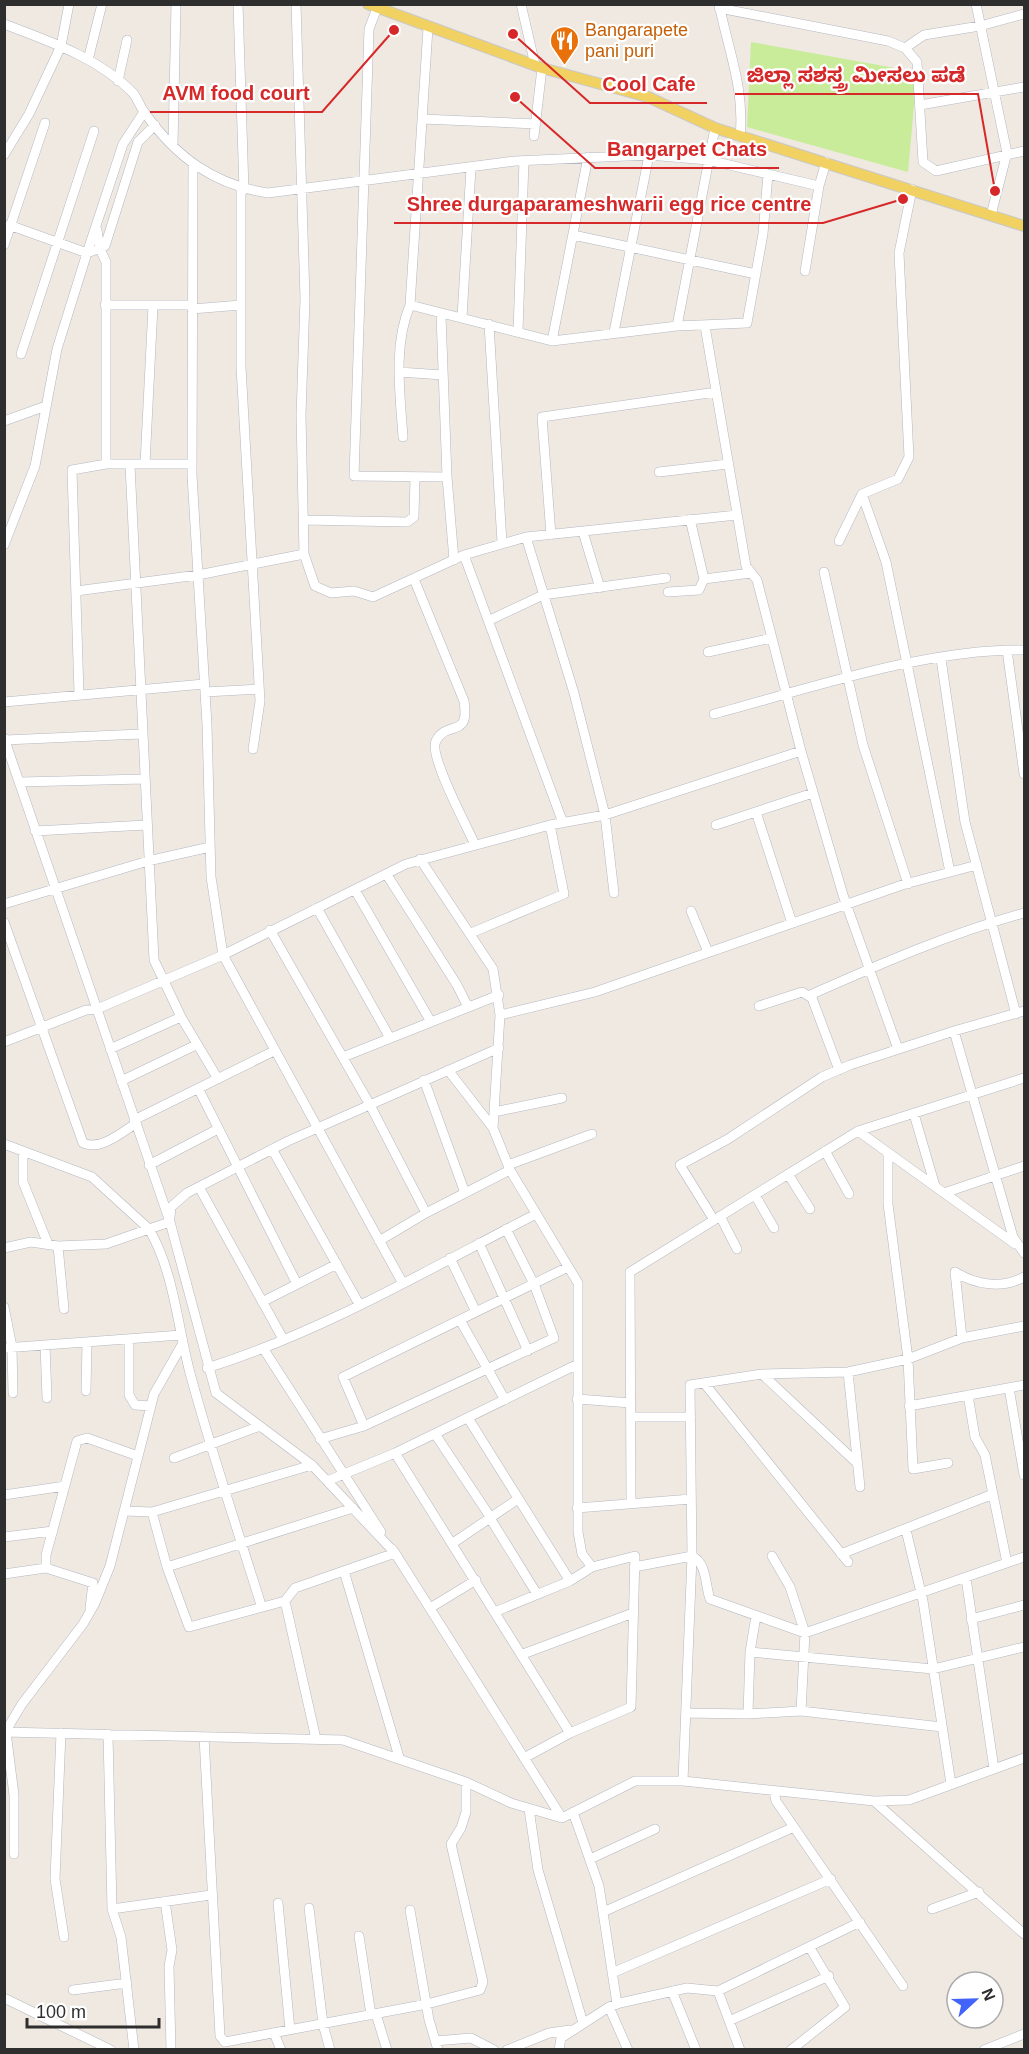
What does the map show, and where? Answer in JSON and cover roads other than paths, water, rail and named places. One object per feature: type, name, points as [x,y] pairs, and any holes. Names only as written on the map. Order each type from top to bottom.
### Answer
[{"type":"main road","points":[[372,6],[539,66],[648,97],[715,128],[1024,226]]},
{"type":"street","points":[[4,155],[29,114],[61,46],[69,4]]},
{"type":"street","points":[[88,60],[102,4]]},
{"type":"street","points":[[173,145],[176,4]]},
{"type":"street","points":[[238,4],[243,189],[241,367],[260,689],[253,749]]},
{"type":"street","points":[[296,4],[305,299],[301,415],[304,554],[315,586],[331,593],[354,591],[373,597],[464,555],[526,537],[737,515]]},
{"type":"street","points":[[521,4],[539,66],[534,136]]},
{"type":"street","points":[[976,4],[1006,153],[991,215]]},
{"type":"street","points":[[372,6],[369,29],[354,476],[447,477]]},
{"type":"street","points":[[740,136],[743,110],[719,6],[888,41],[905,48],[917,62],[923,162],[936,171],[1006,153],[1024,151]]},
{"type":"street","points":[[905,48],[924,35],[981,26],[1024,14]]},
{"type":"street","points":[[4,24],[61,46],[88,60],[134,94],[144,112],[193,166],[243,189],[268,193],[524,160],[649,155],[708,160],[819,186]]},
{"type":"street","points":[[403,437],[399,372],[402,322],[410,305],[428,28]]},
{"type":"street","points":[[118,81],[127,40]]},
{"type":"street","points":[[920,105],[995,94],[1024,87]]},
{"type":"street","points":[[4,544],[35,466],[57,349],[87,253],[123,144],[144,112]]},
{"type":"street","points":[[423,119],[536,124]]},
{"type":"street","points":[[4,245],[45,123]]},
{"type":"street","points":[[9,225],[87,253],[105,246],[110,237],[138,142],[155,125]]},
{"type":"street","points":[[677,326],[715,128]]},
{"type":"street","points":[[21,354],[55,241],[94,130]]},
{"type":"street","points":[[614,332],[649,155]]},
{"type":"street","points":[[552,340],[588,157]]},
{"type":"street","points":[[518,331],[524,160]]},
{"type":"street","points":[[805,271],[819,186],[826,162]]},
{"type":"street","points":[[193,166],[192,464],[205,688],[211,877],[223,955],[402,1282]]},
{"type":"street","points":[[462,317],[471,168]]},
{"type":"street","points":[[410,305],[441,315],[462,317],[552,340],[677,326],[747,323],[756,274],[768,174]]},
{"type":"street","points":[[839,541],[862,494],[898,479],[909,457],[899,253],[912,189]]},
{"type":"street","points":[[96,227],[100,249],[106,262],[106,464]]},
{"type":"street","points":[[573,235],[756,274]]},
{"type":"street","points":[[105,305],[192,307],[241,304]]},
{"type":"street","points":[[145,464],[153,306]]},
{"type":"street","points":[[441,315],[447,477],[454,560]]},
{"type":"street","points":[[489,324],[502,543]]},
{"type":"street","points":[[705,326],[746,566],[757,580],[813,793],[847,904],[898,1049]]},
{"type":"street","points":[[399,372],[444,375]]},
{"type":"street","points":[[551,535],[542,417],[716,392]]},
{"type":"street","points":[[6,418],[46,406]]},
{"type":"street","points":[[79,693],[72,471],[106,464],[192,464]]},
{"type":"street","points":[[659,472],[728,464]]},
{"type":"street","points":[[130,465],[141,734],[154,960],[196,1045],[218,1079]]},
{"type":"street","points":[[303,520],[406,522],[414,517],[415,477]]},
{"type":"street","points":[[862,494],[886,562],[950,872]]},
{"type":"street","points":[[668,592],[699,590],[704,579],[690,519]]},
{"type":"street","points":[[583,532],[600,588]]},
{"type":"street","points":[[526,537],[574,693],[606,815],[614,893]]},
{"type":"street","points":[[76,591],[198,575],[304,554]]},
{"type":"street","points":[[464,555],[490,620],[563,823]]},
{"type":"street","points":[[824,572],[863,745],[908,884]]},
{"type":"street","points":[[704,579],[751,573]]},
{"type":"street","points":[[490,620],[543,595],[666,578]]},
{"type":"street","points":[[414,579],[464,701],[466,718],[464,723],[436,739],[434,744],[437,761],[475,845]]},
{"type":"street","points":[[708,652],[772,638]]},
{"type":"street","points":[[714,714],[908,663],[1007,650],[1024,650]]},
{"type":"street","points":[[1007,650],[1024,774]]},
{"type":"street","points":[[737,1249],[680,1165],[728,1139],[789,1098],[839,1070],[954,1031],[1020,1012],[992,922],[965,822],[941,659]]},
{"type":"street","points":[[4,702],[139,689],[260,689]]},
{"type":"street","points":[[141,734],[5,739],[170,1222],[207,1368],[216,1393],[312,1465],[395,1553]]},
{"type":"street","points":[[4,1042],[86,1010],[97,1009],[223,955],[270,930],[420,859],[550,825],[606,815],[801,751]]},
{"type":"street","points":[[20,782],[144,779]]},
{"type":"street","points":[[716,825],[813,793]]},
{"type":"street","points":[[756,812],[792,923]]},
{"type":"street","points":[[35,831],[146,825]]},
{"type":"street","points":[[471,933],[564,894],[550,825]]},
{"type":"street","points":[[4,904],[148,861],[210,847]]},
{"type":"street","points":[[420,859],[494,969],[500,1015],[493,1128]]},
{"type":"street","points":[[500,1015],[594,992],[847,904],[977,865]]},
{"type":"street","points":[[387,875],[468,1007]]},
{"type":"street","points":[[355,890],[431,1022]]},
{"type":"street","points":[[317,908],[390,1038]]},
{"type":"street","points":[[691,911],[708,952]]},
{"type":"street","points":[[759,1006],[802,992],[810,995],[992,922],[1024,913]]},
{"type":"street","points":[[4,922],[82,1143],[88,1146],[110,1140],[134,1122],[274,1051]]},
{"type":"street","points":[[270,930],[370,1105],[426,1213]]},
{"type":"street","points":[[343,1057],[499,995]]},
{"type":"street","points":[[810,995],[839,1070]]},
{"type":"street","points":[[110,1049],[181,1017]]},
{"type":"street","points":[[954,1031],[1013,1237],[1023,1251]]},
{"type":"street","points":[[121,1082],[196,1045]]},
{"type":"street","points":[[170,1222],[171,1207],[187,1193],[272,1149],[499,1048]]},
{"type":"street","points":[[448,1070],[493,1128],[509,1167],[578,1283],[578,1532],[582,1554],[592,1567]]},
{"type":"street","points":[[631,1502],[630,1272],[858,1131],[1024,1078]]},
{"type":"street","points":[[424,1080],[465,1193]]},
{"type":"street","points":[[199,1090],[236,1168],[297,1284]]},
{"type":"street","points":[[495,1112],[562,1098]]},
{"type":"street","points":[[914,1114],[935,1186]]},
{"type":"street","points":[[149,1165],[218,1129]]},
{"type":"street","points":[[858,1131],[1023,1251]]},
{"type":"street","points":[[379,1241],[509,1167],[592,1134]]},
{"type":"street","points":[[4,1144],[92,1177],[149,1228],[169,1269],[182,1339],[210,1445],[261,1605]]},
{"type":"street","points":[[272,1149],[359,1305]]},
{"type":"street","points":[[825,1151],[849,1194]]},
{"type":"street","points":[[23,1153],[23,1182],[53,1245],[64,1309]]},
{"type":"street","points":[[888,1153],[888,1204],[908,1359],[914,1469],[948,1463]]},
{"type":"street","points":[[944,1193],[1024,1166]]},
{"type":"street","points":[[788,1174],[810,1209]]},
{"type":"street","points":[[199,1187],[283,1339]]},
{"type":"street","points":[[755,1194],[774,1228]]},
{"type":"street","points":[[207,1368],[263,1348],[359,1305],[536,1214]]},
{"type":"street","points":[[4,1248],[31,1242],[53,1245],[106,1244],[170,1222]]},
{"type":"street","points":[[320,1439],[364,1426],[554,1338],[534,1284],[506,1229]]},
{"type":"street","points":[[479,1243],[528,1351]]},
{"type":"street","points":[[450,1258],[476,1312]]},
{"type":"street","points":[[262,1302],[337,1264]]},
{"type":"street","points":[[364,1426],[343,1377],[568,1267]]},
{"type":"street","points":[[962,1338],[955,1272],[969,1281],[984,1284],[1017,1281],[1024,1277]]},
{"type":"street","points":[[4,1307],[13,1393]]},
{"type":"street","points":[[460,1320],[506,1400]]},
{"type":"street","points":[[683,1781],[692,1556],[690,1386],[762,1374],[848,1372],[908,1359],[962,1338],[1024,1326]]},
{"type":"street","points":[[8,1347],[129,1339],[182,1339]]},
{"type":"street","points":[[129,1339],[129,1395],[135,1405],[151,1406]]},
{"type":"street","points":[[14,1854],[14,1795],[5,1733],[27,1697],[89,1613],[106,1580],[151,1406],[159,1383],[182,1339]]},
{"type":"street","points":[[86,1391],[87,1342]]},
{"type":"street","points":[[45,1345],[47,1398]]},
{"type":"street","points":[[263,1348],[562,1818]]},
{"type":"street","points":[[327,1481],[395,1454],[578,1364]]},
{"type":"street","points":[[848,1372],[860,1487]]},
{"type":"street","points":[[762,1374],[858,1464]]},
{"type":"street","points":[[704,1383],[848,1562]]},
{"type":"street","points":[[909,1406],[1024,1385]]},
{"type":"street","points":[[1009,1388],[1024,1475]]},
{"type":"street","points":[[968,1395],[975,1437],[985,1455],[1007,1563]]},
{"type":"street","points":[[578,1399],[631,1403]]},
{"type":"street","points":[[630,1418],[691,1417]]},
{"type":"street","points":[[468,1418],[570,1581]]},
{"type":"street","points":[[174,1458],[260,1426]]},
{"type":"street","points":[[435,1434],[537,1594]]},
{"type":"street","points":[[46,1568],[46,1555],[77,1441],[87,1438],[138,1456]]},
{"type":"street","points":[[395,1454],[523,1654],[570,1733]]},
{"type":"street","points":[[125,1511],[152,1512],[312,1465]]},
{"type":"street","points":[[4,1495],[65,1486]]},
{"type":"street","points":[[842,1554],[993,1494]]},
{"type":"street","points":[[453,1543],[519,1499]]},
{"type":"street","points":[[578,1508],[691,1499]]},
{"type":"street","points":[[167,1566],[243,1545],[353,1508]]},
{"type":"street","points":[[152,1512],[167,1566],[188,1627],[261,1605],[285,1601],[295,1587],[395,1553]]},
{"type":"street","points":[[906,1530],[922,1594],[951,1784]]},
{"type":"street","points":[[4,1537],[53,1531]]},
{"type":"street","points":[[496,1611],[570,1581],[592,1567],[635,1556],[631,1707],[570,1733],[524,1758]]},
{"type":"street","points":[[634,1567],[692,1556],[697,1558],[704,1569],[710,1599],[805,1633],[1024,1557]]},
{"type":"street","points":[[772,1556],[790,1587],[805,1633],[801,1711]]},
{"type":"street","points":[[4,1574],[46,1568],[93,1583],[89,1613]]},
{"type":"street","points":[[344,1571],[399,1758]]},
{"type":"street","points":[[966,1578],[994,1769]]},
{"type":"street","points":[[430,1608],[476,1580]]},
{"type":"street","points":[[285,1601],[316,1739]]},
{"type":"street","points":[[971,1619],[1024,1605]]},
{"type":"street","points":[[523,1654],[633,1613]]},
{"type":"street","points":[[748,1714],[750,1652],[756,1616]]},
{"type":"street","points":[[750,1652],[933,1670],[1024,1647]]},
{"type":"street","points":[[686,1713],[748,1714],[801,1711],[942,1727]]},
{"type":"street","points":[[5,1733],[343,1740],[466,1782],[529,1809],[562,1818],[635,1781],[683,1781],[874,1801],[909,1800],[1024,1758]]},
{"type":"street","points":[[61,1733],[55,1879],[64,1937]]},
{"type":"street","points":[[108,1734],[112,1909],[121,1937],[134,2049]]},
{"type":"street","points":[[204,1737],[220,2036],[225,2042],[374,2015],[456,1998],[480,1990],[483,1986],[451,1844],[461,1828],[466,1812],[466,1782]]},
{"type":"street","points":[[774,1792],[776,1801],[903,1986]]},
{"type":"street","points":[[874,1801],[1024,1934]]},
{"type":"street","points":[[529,1809],[538,1870],[583,2023]]},
{"type":"street","points":[[573,1812],[599,1886],[612,1973],[613,2006],[628,2049]]},
{"type":"street","points":[[603,1912],[794,1827]]},
{"type":"street","points":[[590,1859],[654,1829]]},
{"type":"street","points":[[612,1973],[831,1879]]},
{"type":"street","points":[[932,1909],[979,1892]]},
{"type":"street","points":[[112,1909],[211,1895]]},
{"type":"street","points":[[165,1901],[172,1950],[169,1966],[171,2049]]},
{"type":"street","points":[[278,1903],[290,2030]]},
{"type":"street","points":[[309,1908],[323,2024],[330,2049]]},
{"type":"street","points":[[410,1910],[436,2045],[471,2038],[494,2049]]},
{"type":"street","points":[[559,2049],[561,2038],[613,2006],[672,1990],[687,1988],[718,1990],[810,1948],[860,1922]]},
{"type":"street","points":[[359,1936],[374,2015],[387,2049]]},
{"type":"street","points":[[791,2049],[845,2007],[829,1976],[810,1948]]},
{"type":"street","points":[[729,2021],[829,1976]]},
{"type":"street","points":[[73,1990],[127,1983]]},
{"type":"street","points":[[672,1990],[696,2049]]},
{"type":"street","points":[[718,1990],[740,2049]]},
{"type":"street","points":[[4,1998],[111,2049]]},
{"type":"street","points":[[507,2049],[549,2033],[572,2030]]},
{"type":"street","points":[[274,2033],[280,2049]]},
{"type":"street","points":[[984,2049],[1024,2034]]},
{"type":"place","name":"AVM food court","points":[[394,30]]},
{"type":"place","name":"Cool Cafe","points":[[513,34]]},
{"type":"place","name":"Bangarapete pani puri","points":[[564,66]]},
{"type":"place","name":"Bangarpet Chats","points":[[515,97]]},
{"type":"place","name":"ಜಿಲ್ಲಾ ಸಶಸ್ತ್ರ ಮೀಸಲು ಪಡೆ","points":[[995,191]]},
{"type":"place","name":"Shree durgaparameshwarii egg rice centre","points":[[903,199]]}]
